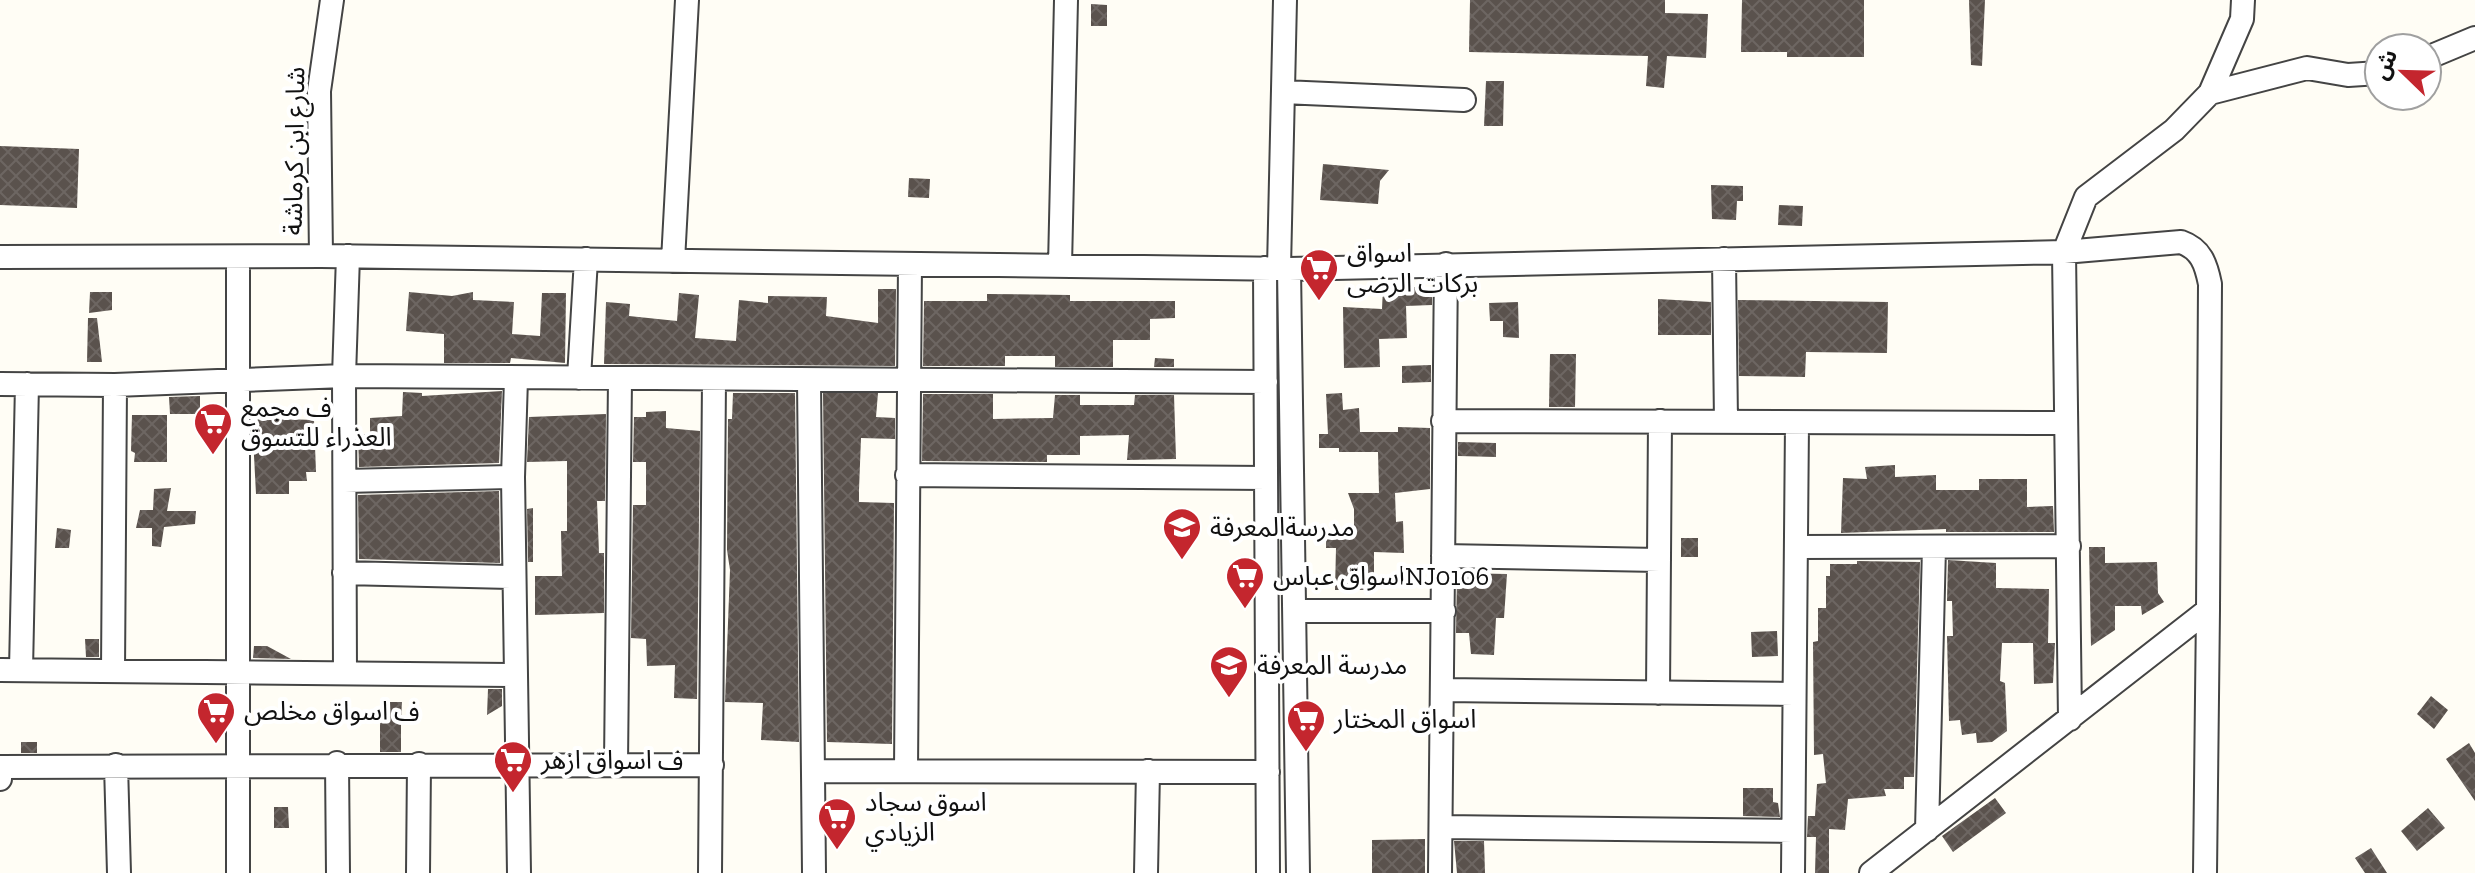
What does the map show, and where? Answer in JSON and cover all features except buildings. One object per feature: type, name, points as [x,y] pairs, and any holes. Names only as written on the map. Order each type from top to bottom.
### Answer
[{"type":"street","name":"شارع ابن كرماشة","points":[[321,256],[319,91],[332,0]]},
{"type":"street","points":[[673,261],[687,0]]},
{"type":"street","points":[[1060,266],[1066,0]]},
{"type":"street","points":[[1285,0],[1278,268],[1266,382],[1268,862],[1300,849]]},
{"type":"street","points":[[2070,719],[2064,252],[2086,197],[2174,130],[2210,93],[2242,19],[2243,0]]},
{"type":"street","points":[[2443,51],[2475,38]]},
{"type":"street","points":[[2210,93],[2307,68],[2348,75],[2363,74]]},
{"type":"street","points":[[1283,92],[1464,100]]},
{"type":"street","points":[[0,257],[348,256],[1278,268],[2064,252],[2181,242],[2193,246],[2206,266],[2210,314],[2205,873]]},
{"type":"street","points":[[345,673],[344,376],[348,256]]},
{"type":"street","points":[[238,257],[238,873]]},
{"type":"street","points":[[579,378],[586,259]]},
{"type":"street","points":[[1724,259],[1726,422]]},
{"type":"street","points":[[906,770],[910,264]]},
{"type":"street","points":[[1440,873],[1443,827],[1446,264]]},
{"type":"street","points":[[1278,268],[1295,611],[1298,873]]},
{"type":"street","points":[[0,384],[115,385],[344,376],[1266,382]]},
{"type":"street","points":[[516,378],[513,477],[519,873]]},
{"type":"street","points":[[616,764],[620,379]]},
{"type":"street","points":[[710,873],[714,380]]},
{"type":"street","points":[[809,381],[814,873]]},
{"type":"street","points":[[27,384],[11,670],[515,675]]},
{"type":"street","points":[[113,671],[115,385]]},
{"type":"street","points":[[1443,421],[2065,423]]},
{"type":"street","points":[[1658,693],[1660,421]]},
{"type":"street","points":[[1793,873],[1797,423]]},
{"type":"street","points":[[907,475],[1266,478]]},
{"type":"street","points":[[345,481],[513,477]]},
{"type":"street","points":[[1797,547],[2069,546]]},
{"type":"street","points":[[1927,830],[1934,547]]},
{"type":"street","points":[[1443,556],[1659,560]]},
{"type":"street","points":[[344,573],[514,577]]},
{"type":"street","points":[[1871,873],[2208,610]]},
{"type":"street","points":[[1295,611],[1444,611]]},
{"type":"street","points":[[1444,690],[1793,694]]},
{"type":"street","points":[[0,779],[0,767],[238,763],[712,765]]},
{"type":"street","points":[[337,763],[338,873]]},
{"type":"street","points":[[418,873],[419,764]]},
{"type":"street","points":[[116,765],[119,873]]},
{"type":"street","points":[[813,771],[1268,772]]},
{"type":"street","points":[[1146,873],[1148,771]]},
{"type":"street","points":[[1443,827],[1792,831]]},
{"type":"place","name":"اسواق بركات الرضى","points":[[1319,302]]},
{"type":"place","name":"ف مجمع العذراء للتسوق","points":[[213,456]]},
{"type":"place","name":"مدرسةالمعرفة","points":[[1182,561]]},
{"type":"place","name":"اسواق عباسNJ0106","points":[[1245,610]]},
{"type":"place","name":"مدرسة المعرفة","points":[[1229,699]]},
{"type":"place","name":"ف اسواق مخلص","points":[[216,745]]},
{"type":"place","name":"اسواق المختار","points":[[1306,753]]},
{"type":"place","name":"ف اسواق ازهر","points":[[513,794]]},
{"type":"place","name":"اسوق سجاد الزيادي","points":[[837,851]]}]
